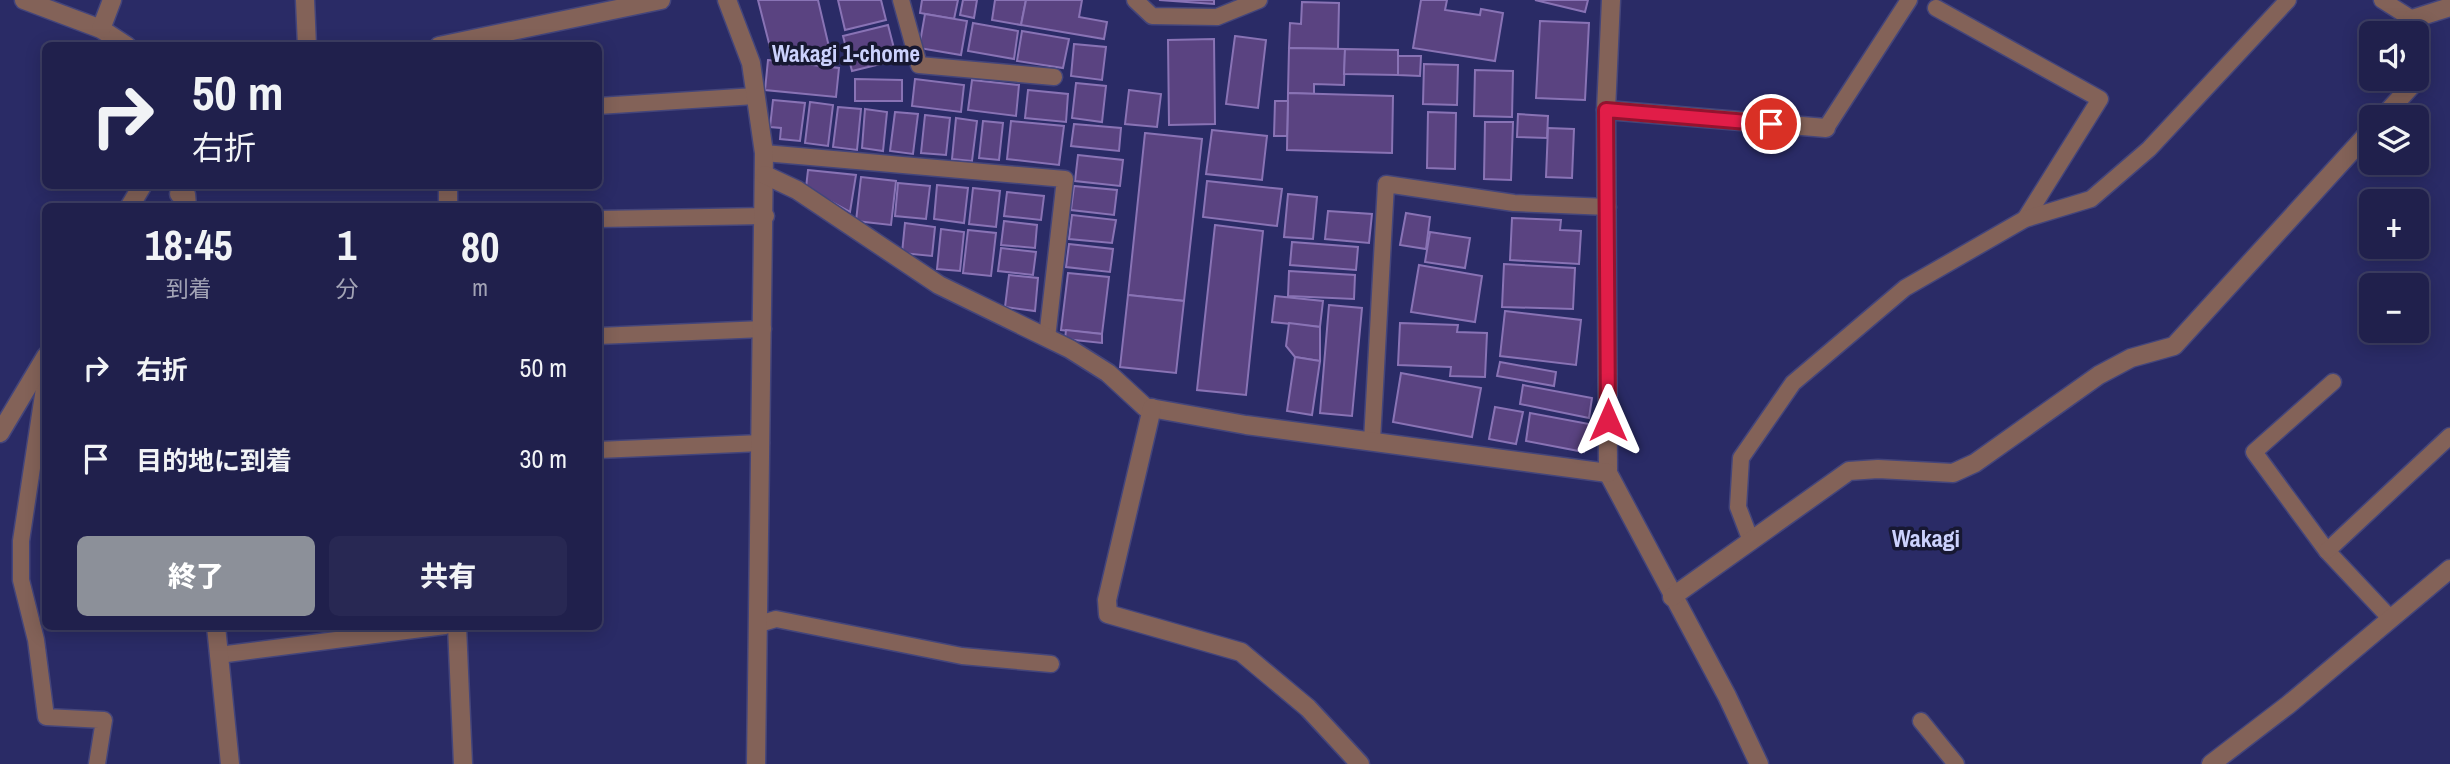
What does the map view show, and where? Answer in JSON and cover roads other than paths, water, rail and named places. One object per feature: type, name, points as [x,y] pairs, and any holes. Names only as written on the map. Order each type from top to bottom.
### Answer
[{"type":"street","points":[[24,0],[100,29],[121,42]]},
{"type":"street","points":[[100,29],[111,0]]},
{"type":"street","points":[[305,0],[307,42]]},
{"type":"street","points":[[458,42],[661,0]]},
{"type":"street","points":[[727,0],[751,63],[765,175],[756,764]]},
{"type":"street","points":[[1611,0],[1606,110],[1608,473],[1671,597],[1727,696],[1759,764]]},
{"type":"street","points":[[2422,21],[2450,7]]},
{"type":"street","points":[[2394,105],[2407,91]]},
{"type":"street","points":[[1606,110],[1826,128]]},
{"type":"street","points":[[1671,597],[1849,471],[1878,469],[1953,472],[1975,463],[2099,375],[2131,358],[2175,346],[2359,143]]},
{"type":"street","points":[[765,175],[797,190],[939,285],[1047,338],[1108,373],[1145,407],[1245,425],[1608,473]]},
{"type":"street","points":[[132,203],[143,189]]},
{"type":"street","points":[[0,433],[42,363]]},
{"type":"street","points":[[1152,408],[1107,600],[1108,614],[1241,652],[1308,708],[1360,764]]},
{"type":"street","points":[[2211,764],[2450,569]]},
{"type":"street","points":[[216,630],[230,764]]},
{"type":"street","points":[[457,630],[463,764]]},
{"type":"lane","points":[[901,0],[919,65],[1054,77]]},
{"type":"lane","points":[[1135,0],[1152,16],[1217,17],[1259,0]]},
{"type":"lane","points":[[1826,128],[1909,0]]},
{"type":"lane","points":[[1751,541],[1738,507],[1741,458],[1793,383],[1905,288],[2025,219],[2091,199],[2149,149],[2288,0]]},
{"type":"lane","points":[[2382,0],[2406,21]]},
{"type":"lane","points":[[1936,8],[2100,99],[2025,219]]},
{"type":"lane","points":[[602,106],[755,96]]},
{"type":"lane","points":[[764,153],[1065,179],[1047,338]]},
{"type":"lane","points":[[1372,441],[1386,184],[1514,203],[1608,207]]},
{"type":"lane","points":[[602,219],[766,216]]},
{"type":"lane","points":[[602,336],[762,329]]},
{"type":"lane","points":[[2333,382],[2254,452],[2327,551],[2391,619]]},
{"type":"lane","points":[[42,402],[21,541],[21,580],[37,640],[46,717],[104,720],[97,764]]},
{"type":"lane","points":[[2327,551],[2450,436]]},
{"type":"lane","points":[[602,450],[761,443]]},
{"type":"lane","points":[[759,624],[776,619],[962,656],[1051,664]]},
{"type":"lane","points":[[219,655],[414,630]]},
{"type":"lane","points":[[1921,721],[1956,764]]},
{"type":"district","name":"Wakagi 1-chome","points":[[846,54]]},
{"type":"district","name":"Wakagi","points":[[1926,539]]}]
